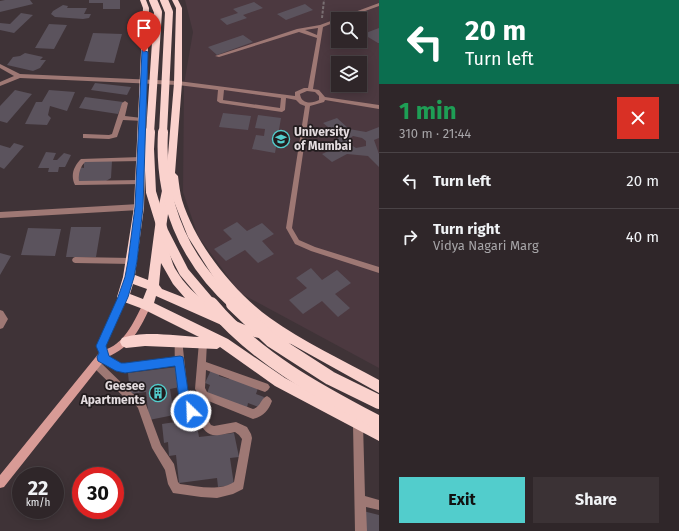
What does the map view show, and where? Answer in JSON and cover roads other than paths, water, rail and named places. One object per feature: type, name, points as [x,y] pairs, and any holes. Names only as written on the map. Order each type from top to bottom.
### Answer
[{"type":"highway","points":[[143,0],[146,8],[139,207],[132,261],[123,297],[147,305],[224,343],[280,382],[379,434]]},
{"type":"highway","points":[[153,0],[158,12],[149,149],[151,192],[163,231],[184,272],[216,310],[260,352],[322,393],[379,422]]},
{"type":"highway","points":[[164,0],[168,12],[162,149],[166,190],[178,228],[198,266],[229,301],[271,340],[330,378],[379,402]]},
{"type":"highway","points":[[147,305],[153,287],[161,219],[172,167],[178,83],[179,8],[175,0]]},
{"type":"highway","points":[[172,167],[177,200],[193,237],[223,283],[266,322],[379,387]]},
{"type":"highway","points":[[161,219],[163,256],[175,279],[195,302],[244,330]]},
{"type":"highway","points":[[129,277],[153,287],[158,292],[244,330],[296,340]]},
{"type":"highway","points":[[126,342],[145,340],[224,343]]},
{"type":"highway","points":[[280,382],[296,340]]},
{"type":"main road","points":[[101,359],[101,346],[123,297]]},
{"type":"main road","points":[[0,484],[101,359],[126,342],[147,305]]},
{"type":"street","points":[[0,66],[19,76]]},
{"type":"street","points":[[0,84],[19,76],[143,80],[178,83]]},
{"type":"street","points":[[85,136],[109,137],[115,135],[125,103]]},
{"type":"street","points":[[121,118],[142,120]]},
{"type":"street","points":[[0,215],[139,207]]},
{"type":"street","points":[[0,314],[4,319],[0,325]]},
{"type":"street","points":[[101,359],[130,397],[142,405],[157,448],[170,468],[173,484],[177,489],[216,492],[234,489],[239,486],[247,438],[243,431],[236,427],[214,431],[208,428],[198,412],[191,411],[185,407],[179,342]]},
{"type":"street","points":[[203,342],[200,389],[204,395],[253,414],[264,409],[267,401]]},
{"type":"street","points":[[201,364],[265,387]]},
{"type":"street","points":[[358,424],[361,531]]},
{"type":"street","points":[[360,500],[379,505]]},
{"type":"lane","points":[[357,12],[379,4]]},
{"type":"lane","points":[[217,56],[299,30],[320,26],[331,22]]},
{"type":"lane","points":[[310,89],[320,26]]},
{"type":"lane","points":[[299,30],[319,37]]},
{"type":"lane","points":[[178,83],[297,98],[308,104],[316,104],[322,101],[322,98]]},
{"type":"lane","points":[[221,89],[220,101],[282,110],[284,96]]},
{"type":"lane","points":[[297,98],[298,91],[310,89],[320,93],[322,98]]},
{"type":"lane","points":[[322,98],[379,107]]},
{"type":"lane","points":[[308,104],[288,228],[297,242],[379,270]]},
{"type":"lane","points":[[140,182],[77,183],[75,180],[77,168],[83,160],[141,159]]},
{"type":"lane","points":[[74,260],[132,261]]},
{"type":"lane","points":[[101,359],[120,368],[180,361]]},
{"type":"place","name":"University of Mumbai","points":[[281,139]]},
{"type":"place","name":"Geesee Apartments","points":[[158,393]]}]
